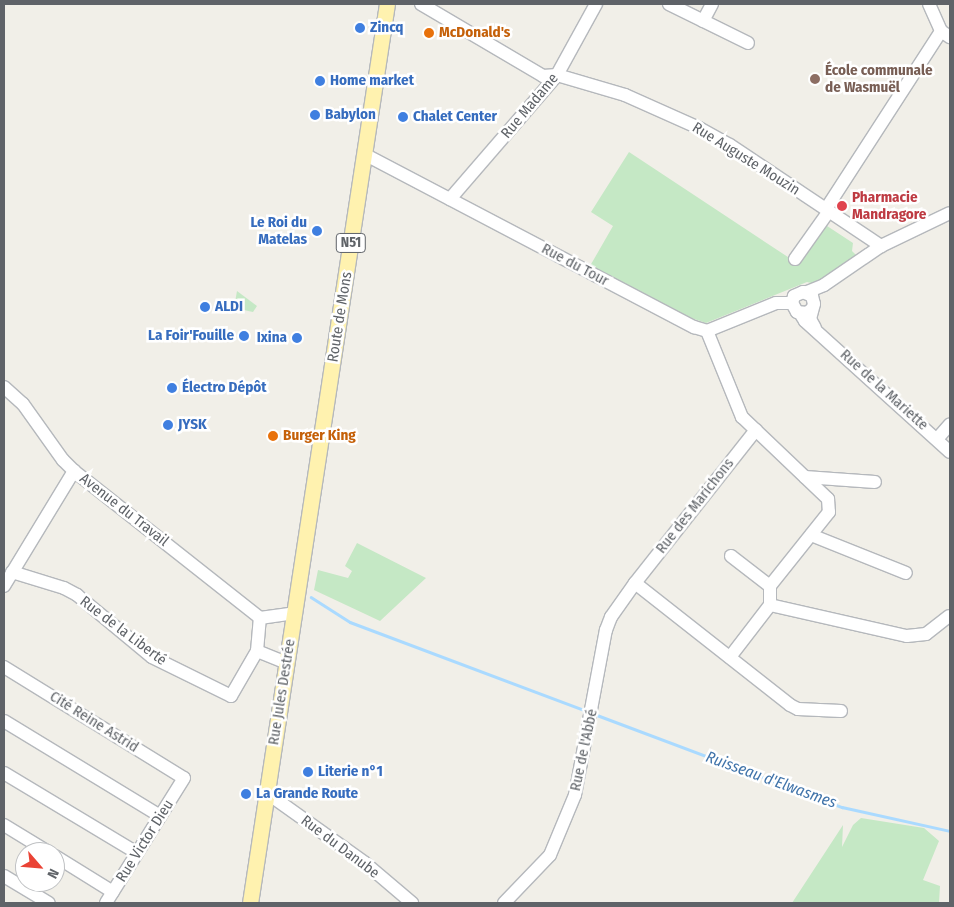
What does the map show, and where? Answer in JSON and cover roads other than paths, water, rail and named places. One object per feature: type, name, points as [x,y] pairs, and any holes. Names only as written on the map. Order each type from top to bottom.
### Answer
[{"type":"main road","name":"Route de Mons","points":[[315,481],[387,4]]},
{"type":"main road","name":"Rue Jules Destrée","points":[[250,903],[315,481]]},
{"type":"street","name":"Rue Auguste Mouzin","points":[[421,4],[543,76],[557,75],[625,95],[691,124],[730,145],[881,246]]},
{"type":"street","name":"Rue Madame","points":[[450,199],[557,75],[596,4]]},
{"type":"street","points":[[669,4],[748,43]]},
{"type":"street","points":[[703,21],[712,4]]},
{"type":"street","points":[[795,259],[945,34],[929,4]]},
{"type":"street","name":"Rue du Tour","points":[[364,154],[694,327],[707,331]]},
{"type":"street","points":[[730,657],[770,605],[770,586],[829,512],[828,499],[742,417],[707,331],[776,303],[803,302],[824,285],[881,246],[950,212]]},
{"type":"street","name":"Rue de la Mariette","points":[[803,302],[816,330],[938,438],[950,452]]},
{"type":"street","name":"Avenue du Travail","points":[[4,387],[23,404],[63,460],[74,471],[260,618]]},
{"type":"street","points":[[938,438],[950,424]]},
{"type":"street","name":"Rue des Marichons","points":[[635,583],[756,430]]},
{"type":"street","points":[[4,586],[74,471]]},
{"type":"street","points":[[805,476],[875,482]]},
{"type":"street","points":[[811,535],[906,573]]},
{"type":"street","points":[[731,556],[770,586]]},
{"type":"street","name":"Rue de la Liberté","points":[[12,572],[70,591],[152,657],[232,696],[257,651]]},
{"type":"street","points":[[635,583],[798,709],[841,711]]},
{"type":"street","name":"Rue de l'Abbé","points":[[504,903],[550,855],[575,795],[606,630],[616,608],[635,583]]},
{"type":"street","points":[[770,605],[907,636],[926,634],[950,617]]},
{"type":"street","points":[[287,663],[257,651],[260,618],[295,613]]},
{"type":"street","name":"Cité Reine Astrid","points":[[4,667],[184,778]]},
{"type":"street","points":[[4,721],[160,816]]},
{"type":"street","points":[[4,773],[137,853]]},
{"type":"street","name":"Rue Victor Dieu","points":[[106,903],[184,778]]},
{"type":"street","name":"Rue du Danube","points":[[267,793],[365,863],[412,903]]},
{"type":"street","points":[[4,825],[32,842]]},
{"type":"street","points":[[65,862],[113,892]]},
{"type":"street","points":[[4,876],[49,903]]},
{"type":"waterway","name":"Ruisseau d'Elwasmes","points":[[311,597],[350,622],[584,710]]},
{"type":"waterway","name":"Ruisseau d'Elwasmes","points":[[597,715],[842,807],[950,831]]},
{"type":"place","name":"Zincq","points":[[360,28]]},
{"type":"place","name":"McDonald's","points":[[429,33]]},
{"type":"place","name":"École communale de Wasmuël","points":[[815,79]]},
{"type":"place","name":"Home market","points":[[320,81]]},
{"type":"place","name":"Babylon","points":[[315,115]]},
{"type":"place","name":"Chalet Center","points":[[403,117]]},
{"type":"place","name":"Pharmacie Mandragore","points":[[842,206]]},
{"type":"place","name":"Le Roi du Matelas","points":[[317,231]]},
{"type":"place","name":"ALDI","points":[[205,307]]},
{"type":"place","name":"La Foir'Fouille","points":[[244,336]]},
{"type":"place","name":"Ixina","points":[[297,338]]},
{"type":"place","name":"Électro Dépôt","points":[[172,388]]},
{"type":"place","name":"JYSK","points":[[168,425]]},
{"type":"place","name":"Burger King","points":[[273,436]]},
{"type":"place","name":"Literie n°1","points":[[308,772]]},
{"type":"place","name":"La Grande Route","points":[[246,794]]}]
